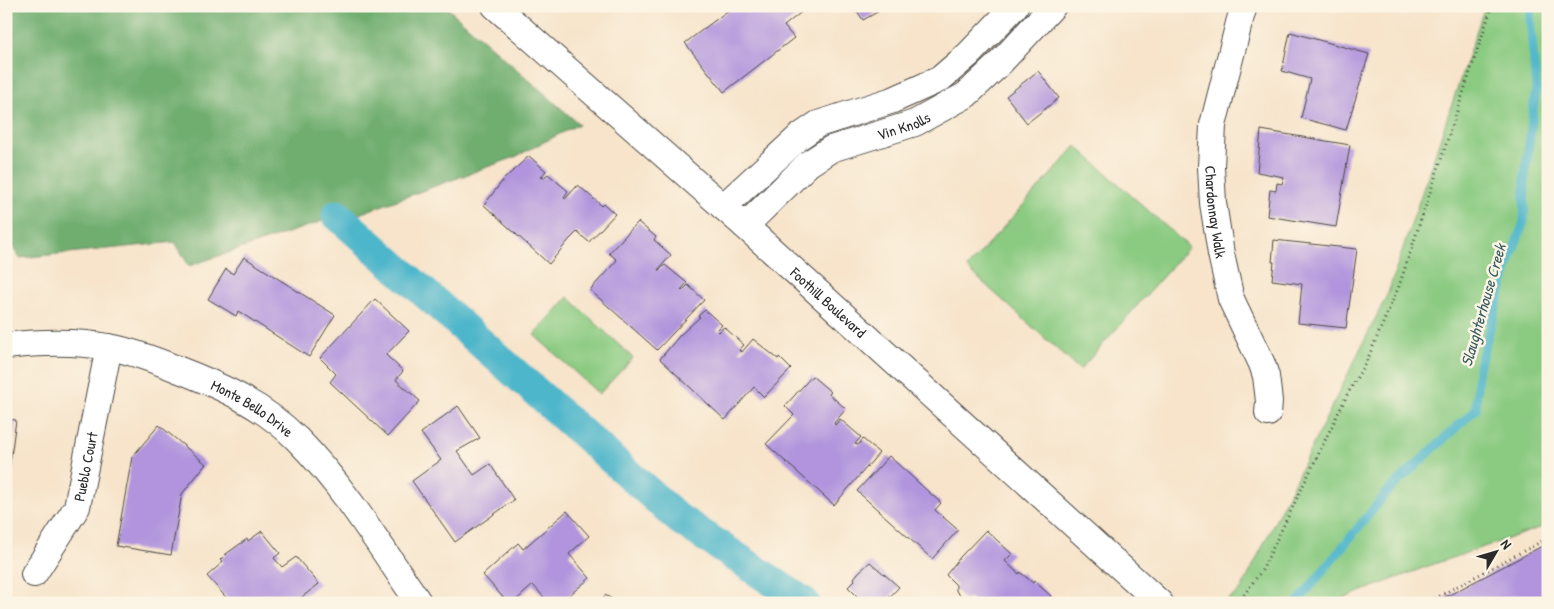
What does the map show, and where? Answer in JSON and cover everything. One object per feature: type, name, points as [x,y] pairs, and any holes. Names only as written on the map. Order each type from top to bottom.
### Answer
[{"type":"street","name":"Foothill Boulevard","points":[[495,6],[745,226],[1160,603]]},
{"type":"street","name":"Vin Knolls","points":[[723,207],[798,137],[818,124],[893,100],[940,80],[968,55],[1015,6]]},
{"type":"street","name":"Vin Knolls","points":[[745,226],[808,164],[831,149],[915,123],[966,95],[998,65],[1053,6]]},
{"type":"street","name":"Chardonnay Walk","points":[[1244,6],[1213,125],[1211,168],[1213,203],[1221,254],[1231,299],[1266,376],[1268,413]]},
{"type":"street","name":"Monte Bello Drive","points":[[6,346],[54,343],[109,347],[146,357],[240,396],[280,424],[321,467],[351,506],[419,603]]},
{"type":"street","name":"Pueblo Court","points":[[34,574],[77,507],[109,347]]},
{"type":"path","points":[[1238,603],[1262,570],[1347,395],[1368,358],[1395,295],[1492,6]]},
{"type":"path","points":[[1426,603],[1548,538]]},
{"type":"path","points":[[1535,597],[1535,603]]},
{"type":"green space","points":[[6,6],[445,6],[579,124],[515,157],[356,215],[329,219],[189,266],[175,242],[20,258],[6,239]]},
{"type":"green space","points":[[1485,6],[1548,6],[1548,525],[1431,565],[1331,603],[1223,603],[1241,590],[1388,293]]},
{"type":"green space","points":[[1076,146],[1189,247],[1080,370],[967,268]]},
{"type":"green space","points":[[568,297],[633,358],[599,394],[534,335]]},
{"type":"building","points":[[734,6],[809,6],[784,26],[794,38],[724,92],[685,43]]},
{"type":"building","points":[[850,6],[888,6],[863,20],[857,11],[854,12]]},
{"type":"building","points":[[1290,32],[1369,54],[1346,130],[1301,118],[1310,79],[1282,71]]},
{"type":"building","points":[[1038,71],[1059,98],[1027,123],[1006,96]]},
{"type":"building","points":[[1261,130],[1350,145],[1336,227],[1267,216],[1270,190],[1276,191],[1277,183],[1282,184],[1284,177],[1257,172]]},
{"type":"building","points":[[529,156],[546,171],[541,177],[543,178],[548,174],[568,191],[564,197],[565,199],[578,185],[602,206],[604,204],[615,214],[589,242],[577,232],[549,264],[484,205],[503,180]]},
{"type":"building","points":[[638,222],[656,237],[654,240],[671,255],[658,270],[665,265],[687,283],[682,291],[688,285],[704,300],[657,350],[590,290],[617,260],[609,253]]},
{"type":"building","points":[[1274,240],[1357,249],[1346,328],[1298,323],[1302,284],[1272,280]]},
{"type":"building","points":[[244,257],[335,315],[309,357],[238,311],[236,316],[208,299],[226,269],[233,274]]},
{"type":"building","points":[[375,299],[409,331],[386,355],[403,371],[396,380],[420,401],[388,436],[330,382],[336,374],[320,358]]},
{"type":"building","points":[[705,310],[722,325],[717,330],[719,332],[724,327],[744,345],[739,350],[742,352],[753,339],[778,359],[779,357],[791,369],[764,397],[754,387],[725,420],[660,359],[680,335]]},
{"type":"building","points":[[812,376],[831,392],[829,394],[846,409],[834,423],[835,425],[840,419],[861,437],[855,444],[858,445],[863,439],[879,453],[834,505],[766,444],[794,415],[785,406]]},
{"type":"building","points":[[458,406],[480,438],[457,451],[474,475],[490,464],[514,500],[455,542],[412,481],[441,460],[421,433]]},
{"type":"building","points":[[6,419],[16,420],[9,472],[6,472]]},
{"type":"building","points":[[159,425],[206,464],[182,494],[171,555],[116,546],[132,457]]},
{"type":"building","points":[[889,456],[941,503],[935,510],[958,530],[932,559],[857,491]]},
{"type":"building","points":[[567,511],[589,536],[569,554],[590,578],[560,603],[549,603],[533,585],[513,603],[508,603],[483,575],[518,543],[523,549]]},
{"type":"building","points":[[986,530],[1012,554],[1005,561],[1019,574],[1020,572],[1033,583],[1034,581],[1051,596],[1047,603],[976,603],[970,598],[964,599],[956,591],[956,585],[946,575]]},
{"type":"building","points":[[262,531],[280,553],[274,558],[282,567],[296,557],[319,584],[294,603],[283,603],[280,599],[276,603],[231,603],[207,576],[223,562],[220,560],[226,554]]},
{"type":"building","points":[[1548,543],[1548,602],[1544,603],[1535,597],[1525,603],[1434,603]]},
{"type":"building","points":[[870,562],[899,587],[884,603],[864,603],[848,587],[855,580],[854,578],[858,573]]},
{"type":"building","points":[[605,595],[619,603],[601,603]]},
{"type":"waterway","name":"Slaughterhouse Creek","points":[[1297,603],[1388,491],[1476,409],[1478,370],[1511,256],[1524,222],[1525,176],[1536,88],[1530,17],[1531,6]]},
{"type":"waterway","points":[[337,215],[679,519],[805,603]]}]
